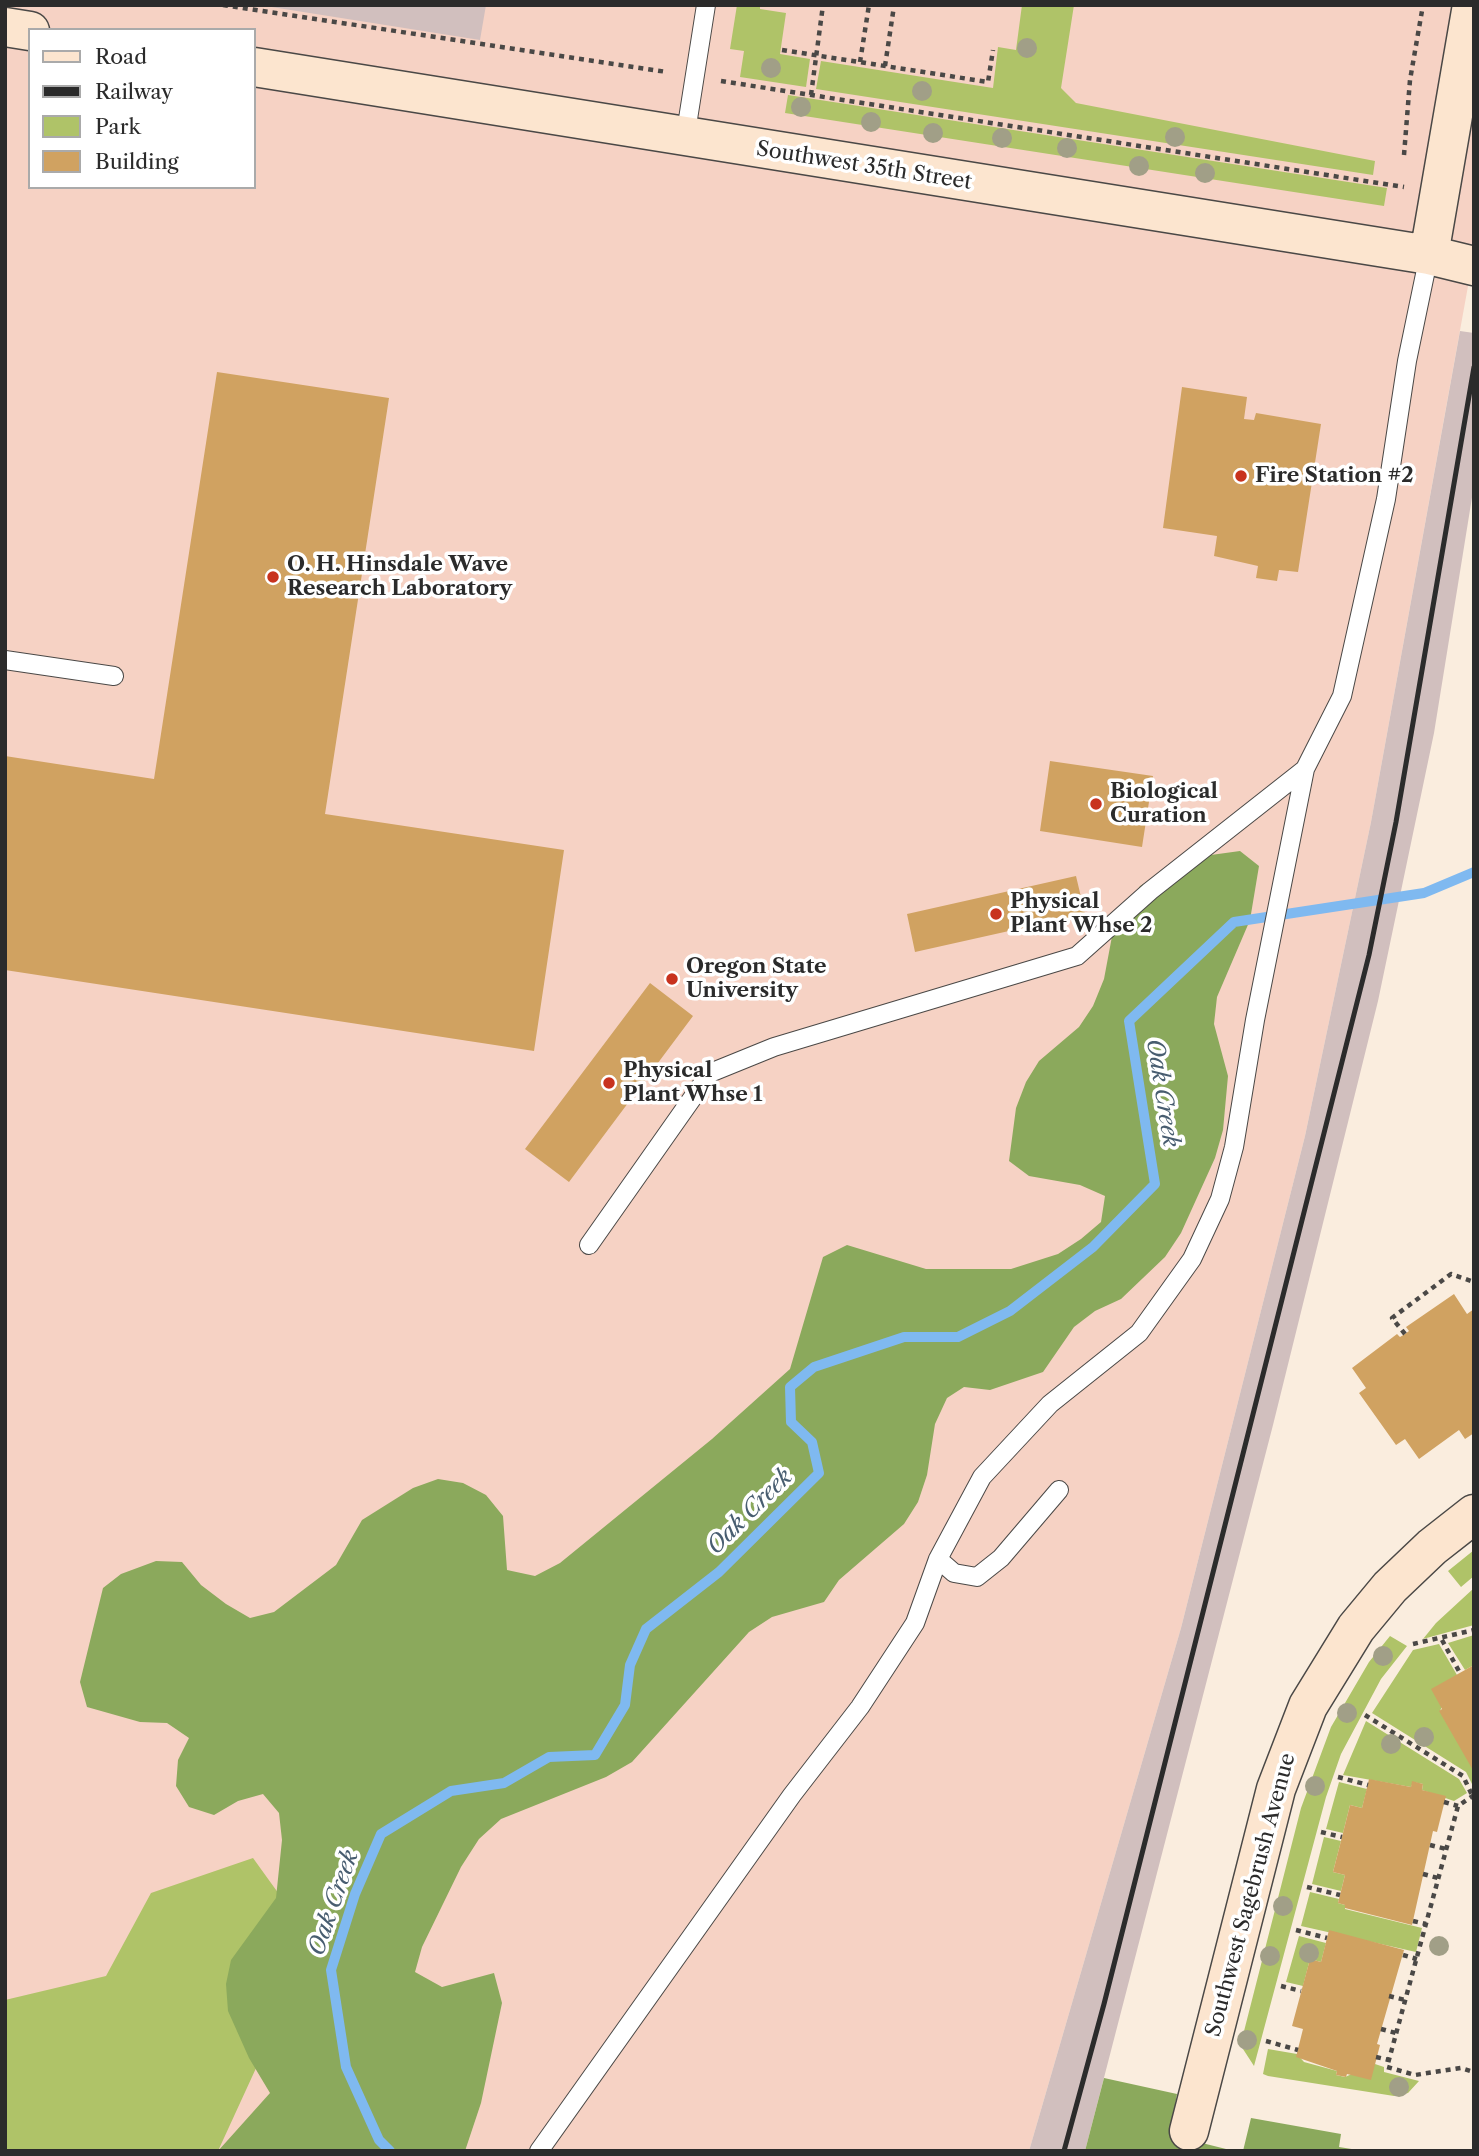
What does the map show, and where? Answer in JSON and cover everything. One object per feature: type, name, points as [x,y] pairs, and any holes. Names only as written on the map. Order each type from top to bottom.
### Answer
[{"type":"main road","points":[[1429,255],[1472,5]]},
{"type":"main road","points":[[5,27],[28,31]]},
{"type":"main road","name":"Southwest 35th Street","points":[[256,67],[1429,255],[1474,266]]},
{"type":"main road","name":"Southwest Sagebrush Avenue","points":[[1189,2131],[1276,1789],[1308,1706],[1356,1628],[1390,1587],[1432,1547],[1474,1514]]},
{"type":"lane","points":[[685,138],[706,5]]},
{"type":"lane","points":[[539,2151],[776,1817],[860,1707],[915,1623],[938,1559],[982,1477],[1050,1404],[1139,1333],[1192,1259],[1220,1199],[1234,1147],[1255,1020],[1305,769],[1342,696],[1385,499],[1407,361],[1429,255]]},
{"type":"lane","points":[[5,660],[114,676]]},
{"type":"lane","points":[[589,1245],[710,1073],[774,1047],[1077,956],[1150,891],[1305,769]]},
{"type":"lane","points":[[938,1559],[954,1573],[977,1577],[1001,1558],[1059,1490]]},
{"type":"path","points":[[223,5],[1440,192]]},
{"type":"path","points":[[811,95],[823,5]]},
{"type":"path","points":[[860,62],[869,5]]},
{"type":"path","points":[[1403,162],[1410,80],[1423,5]]},
{"type":"path","points":[[885,66],[894,6]]},
{"type":"path","points":[[782,50],[988,82],[993,50]]},
{"type":"path","points":[[1392,249],[1401,174]]},
{"type":"path","points":[[1405,1334],[1392,1318],[1451,1274],[1474,1282]]},
{"type":"path","points":[[1413,1644],[1442,1640],[1474,1630]]},
{"type":"path","points":[[1442,1640],[1460,1673]]},
{"type":"path","points":[[1365,1715],[1463,1776],[1473,1795],[1458,1806],[1387,2067],[1415,2075],[1461,2068],[1474,2072]]},
{"type":"path","points":[[1338,1777],[1368,1785]]},
{"type":"path","points":[[1444,1802],[1458,1806]]},
{"type":"path","points":[[1321,1832],[1342,1837]]},
{"type":"path","points":[[1430,1845],[1446,1849]]},
{"type":"path","points":[[1423,1874],[1438,1878]]},
{"type":"path","points":[[1307,1887],[1340,1895]]},
{"type":"path","points":[[1413,1921],[1426,1924]]},
{"type":"path","points":[[1296,1930],[1327,1938]]},
{"type":"path","points":[[1403,1955],[1417,1959]]},
{"type":"path","points":[[1281,1986],[1301,1991]]},
{"type":"path","points":[[1389,1996],[1405,2000]]},
{"type":"path","points":[[1381,2029],[1396,2033]]},
{"type":"path","points":[[1266,2041],[1298,2050]]},
{"type":"path","points":[[1377,2057],[1389,2060]]},
{"type":"shaded area","name":"Oregon State University","points":[[5,5],[1474,5],[1474,253],[1371,822],[1305,1136],[1181,1628],[1029,2151],[5,2151]]},
{"type":"shaded area","points":[[259,5],[486,5],[480,40]]},
{"type":"shaded area","points":[[1460,331],[1474,333],[1474,485],[1434,733],[1378,1001],[1273,1425],[1085,2151],[1029,2151],[1181,1628],[1305,1136],[1371,822]]},
{"type":"green space","points":[[737,5],[760,5],[760,9],[786,13],[780,54],[810,59],[806,87],[740,77],[744,51],[730,49]]},
{"type":"green space","points":[[1022,5],[1074,5],[1061,88],[1076,103],[1375,161],[1373,175],[816,89],[821,61],[993,88],[998,47],[1016,50]]},
{"type":"green space","points":[[788,95],[1387,188],[1384,206],[785,113]]},
{"type":"green space","points":[[1240,851],[1259,866],[1250,920],[1217,997],[1214,1024],[1228,1076],[1223,1130],[1215,1158],[1181,1233],[1165,1257],[1121,1299],[1095,1311],[1074,1327],[1043,1372],[990,1390],[964,1387],[947,1398],[935,1424],[927,1475],[918,1502],[904,1524],[839,1580],[824,1602],[772,1617],[749,1632],[632,1762],[606,1777],[501,1819],[479,1839],[461,1867],[422,1947],[415,1972],[442,1987],[494,1973],[502,2003],[481,2103],[465,2151],[218,2151],[270,2093],[249,2058],[228,2011],[226,1984],[231,1960],[276,1898],[282,1840],[279,1813],[263,1794],[238,1801],[214,1815],[189,1807],[176,1786],[178,1760],[189,1738],[167,1723],[140,1722],[87,1707],[80,1682],[103,1588],[121,1574],[156,1561],[182,1562],[201,1585],[250,1618],[274,1612],[336,1565],[362,1520],[413,1488],[438,1479],[463,1483],[486,1495],[503,1516],[507,1570],[535,1576],[560,1563],[712,1439],[790,1369],[823,1257],[847,1245],[926,1269],[1011,1269],[1058,1254],[1101,1222],[1105,1196],[1080,1185],[1029,1176],[1009,1161],[1016,1108],[1026,1082],[1039,1061],[1079,1027],[1093,1006],[1104,979],[1113,931],[1140,886],[1189,858]]},
{"type":"green space","points":[[1474,1550],[1474,1576],[1461,1587],[1448,1571]]},
{"type":"green space","points":[[1474,1588],[1474,1625],[1423,1639],[1436,1623]]},
{"type":"green space","points":[[1474,1635],[1474,1665],[1465,1670],[1448,1643]]},
{"type":"green space","points":[[1390,1636],[1407,1646],[1381,1679],[1341,1754],[1326,1797],[1254,2066],[1243,2049],[1242,2039],[1301,1808],[1331,1727],[1369,1662]]},
{"type":"green space","points":[[1439,1644],[1457,1675],[1440,1711],[1474,1768],[1474,1788],[1466,1772],[1372,1713],[1413,1650]]},
{"type":"green space","points":[[1366,1721],[1459,1779],[1467,1793],[1454,1801],[1422,1790],[1423,1784],[1413,1782],[1411,1787],[1343,1775]]},
{"type":"green space","points":[[1339,1782],[1367,1789],[1362,1808],[1350,1805],[1343,1833],[1326,1829]]},
{"type":"green space","points":[[1324,1837],[1341,1841],[1333,1872],[1345,1875],[1341,1891],[1312,1884]]},
{"type":"green space","points":[[253,1858],[289,1908],[257,2066],[218,2151],[5,2151],[5,2000],[106,1976],[151,1893]]},
{"type":"green space","points":[[1310,1892],[1339,1899],[1338,1903],[1345,1905],[1345,1909],[1422,1928],[1416,1952],[1301,1926]]},
{"type":"green space","points":[[1299,1936],[1326,1943],[1321,1962],[1310,1959],[1303,1986],[1286,1982]]},
{"type":"green space","points":[[1268,2049],[1297,2054],[1304,2062],[1337,2071],[1336,2075],[1345,2077],[1375,2064],[1384,2067],[1384,2072],[1419,2081],[1408,2093],[1394,2096],[1268,2076],[1263,2074]]},
{"type":"green space","points":[[1104,2078],[1177,2094],[1170,2135],[1234,2151],[1085,2151]]},
{"type":"green space","points":[[1251,2118],[1341,2134],[1339,2147],[1364,2151],[1243,2151]]},
{"type":"building","name":"O. H. Hinsdale Wave Research Laboratory","points":[[217,372],[389,398],[325,814],[564,850],[534,1051],[5,970],[5,756],[154,779]]},
{"type":"building","name":"Fire Station #2","points":[[1182,387],[1247,397],[1244,419],[1254,420],[1256,413],[1321,424],[1298,572],[1279,570],[1277,581],[1256,578],[1258,566],[1214,556],[1217,536],[1163,528]]},
{"type":"building","name":"Biological Curation","points":[[1050,761],[1153,776],[1142,847],[1040,831]]},
{"type":"building","name":"Physical Plant Whse 2","points":[[1076,876],[1085,914],[915,952],[907,914]]},
{"type":"building","name":"Physical Plant Whse 1","points":[[650,983],[693,1016],[569,1182],[525,1149]]},
{"type":"building","points":[[1454,1294],[1467,1314],[1474,1309],[1474,1433],[1465,1439],[1459,1430],[1419,1459],[1405,1439],[1396,1445],[1359,1393],[1366,1388],[1352,1368],[1397,1334],[1400,1337],[1405,1334],[1409,1331],[1406,1327]]},
{"type":"building","points":[[1474,1665],[1474,1772],[1439,1711],[1442,1709],[1431,1689]]},
{"type":"building","points":[[1369,1779],[1411,1787],[1412,1781],[1423,1784],[1422,1790],[1446,1796],[1437,1832],[1433,1831],[1412,1925],[1345,1908],[1345,1905],[1338,1903],[1345,1875],[1333,1872],[1350,1805],[1362,1808]]},
{"type":"building","points":[[1329,1930],[1404,1950],[1377,2044],[1380,2045],[1371,2080],[1347,2074],[1346,2077],[1336,2075],[1337,2071],[1296,2057],[1303,2029],[1292,2026],[1310,1959],[1321,1962]]},
{"type":"waterway","name":"Oak Creek","points":[[390,2151],[379,2140],[346,2067],[331,1970],[355,1894],[381,1834],[451,1791],[504,1783],[549,1757],[595,1755],[625,1705],[630,1665],[646,1629],[719,1572],[819,1473],[812,1442],[791,1422],[790,1387],[814,1367],[904,1337],[958,1337],[1010,1311],[1093,1247],[1155,1184],[1129,1021],[1234,922],[1424,893],[1474,872]]},
{"type":"railway","points":[[1064,2151],[1104,2004],[1369,955],[1396,822],[1474,367]]},
{"type":"place","name":"Fire Station #2","points":[[1241,476]]},
{"type":"place","name":"O. H. Hinsdale Wave Research Laboratory","points":[[273,577]]},
{"type":"place","name":"Biological Curation","points":[[1096,804]]},
{"type":"place","name":"Physical Plant Whse 2","points":[[996,914]]},
{"type":"place","name":"Oregon State University","points":[[672,979]]},
{"type":"place","name":"Physical Plant Whse 1","points":[[609,1083]]}]
